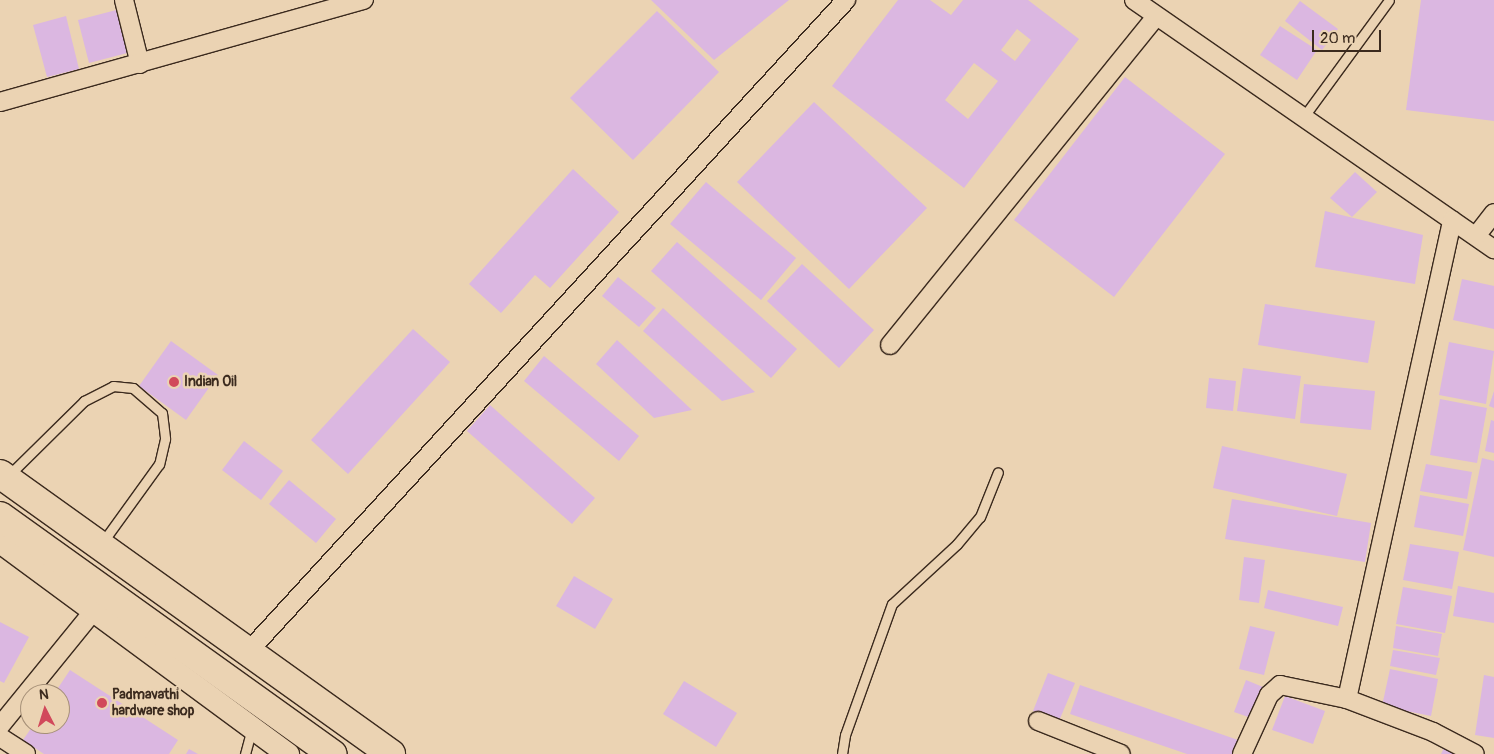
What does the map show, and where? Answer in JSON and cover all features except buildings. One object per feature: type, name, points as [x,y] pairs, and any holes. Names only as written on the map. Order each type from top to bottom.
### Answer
[{"type":"highway","points":[[3,476],[248,652],[394,753]]},
{"type":"highway","points":[[0,516],[333,754]]},
{"type":"street","points":[[124,0],[140,64]]},
{"type":"street","points":[[0,102],[364,0]]},
{"type":"street","points":[[248,652],[846,0]]},
{"type":"street","points":[[1134,0],[1494,249]]},
{"type":"street","points":[[890,346],[1156,17]]},
{"type":"street","points":[[1476,236],[1494,213]]},
{"type":"street","points":[[1347,699],[1452,220]]},
{"type":"street","points":[[0,542],[95,609],[288,754]]},
{"type":"street","points":[[0,726],[95,609]]},
{"type":"street","points":[[1242,754],[1273,688],[1288,685],[1347,699],[1434,732],[1475,754]]},
{"type":"street","points":[[1038,721],[1111,752]]},
{"type":"street","points":[[0,737],[26,754]]},
{"type":"lane","points":[[1302,118],[1389,0]]},
{"type":"lane","points":[[3,476],[84,401],[113,386],[133,388],[162,413],[165,439],[158,464],[100,546]]},
{"type":"lane","points":[[842,754],[845,735],[892,604],[957,544],[980,518],[998,472]]},
{"type":"lane","points":[[245,754],[252,726]]},
{"type":"place","name":"Indian Oil","points":[[174,382]]},
{"type":"place","name":"Padmavathi hardware shop","points":[[102,703]]}]
